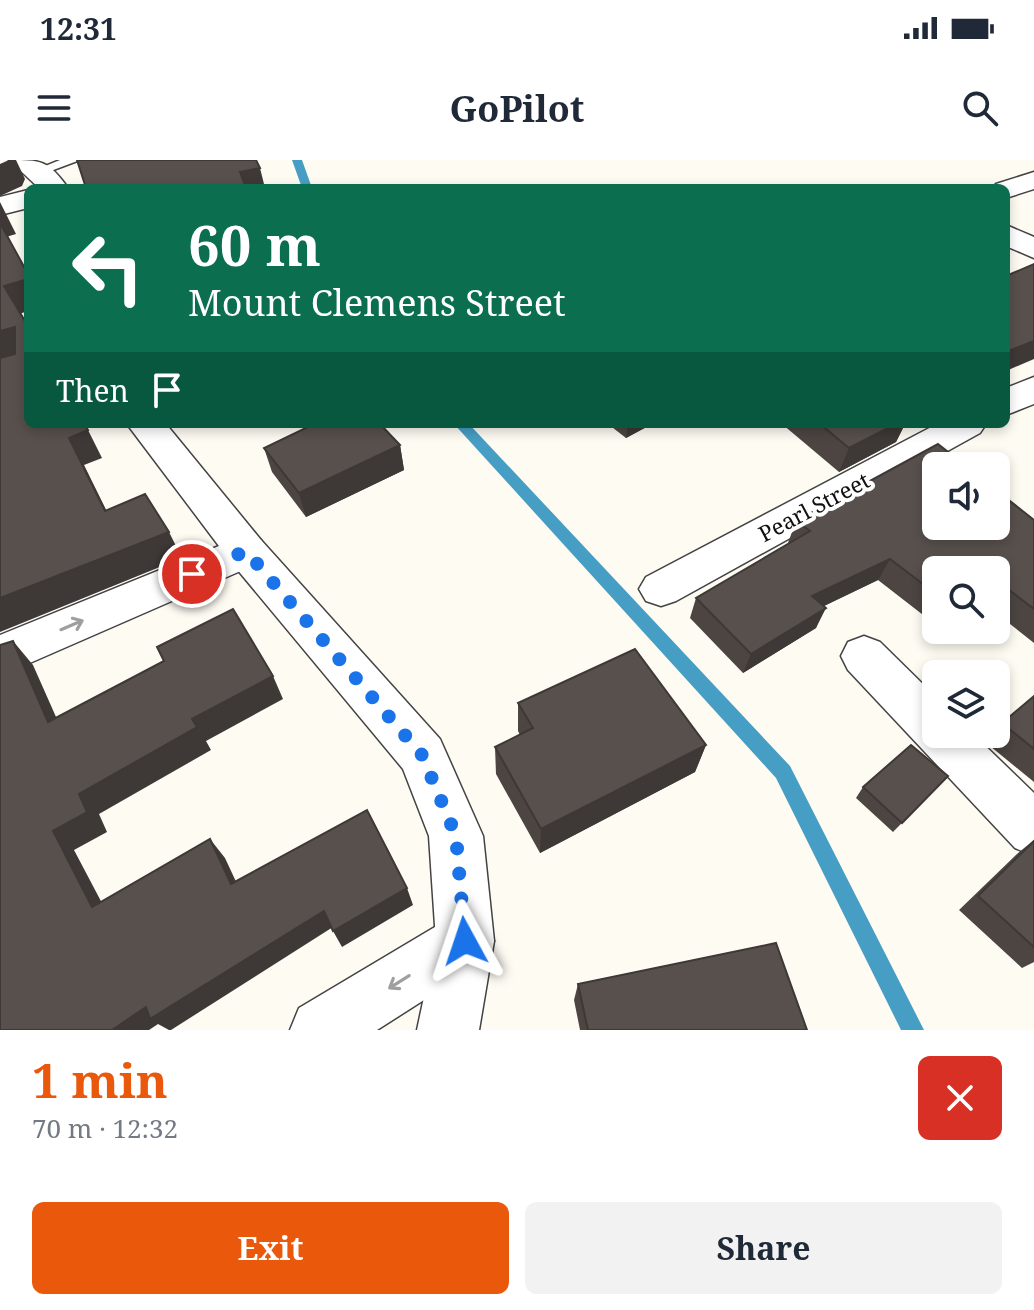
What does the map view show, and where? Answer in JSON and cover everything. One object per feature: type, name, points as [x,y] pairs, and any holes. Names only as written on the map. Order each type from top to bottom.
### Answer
[{"type":"street","points":[[1010,189],[1034,180]]},
{"type":"street","points":[[0,206],[24,200]]},
{"type":"street","points":[[1010,236],[1034,249]]},
{"type":"street","points":[[1010,401],[1034,389]]},
{"type":"street","points":[[149,428],[246,551],[422,755],[456,836],[465,941],[448,1030]]},
{"type":"street","name":"Pearl Street","points":[[948,452],[964,428]]},
{"type":"street","name":"Pearl Street","points":[[661,589],[922,466]]},
{"type":"street","points":[[0,656],[246,551]]},
{"type":"street","points":[[864,656],[922,716]]},
{"type":"street","points":[[954,748],[1034,830]]},
{"type":"street","points":[[321,1030],[465,941]]},
{"type":"lane","points":[[39,173],[73,160]]},
{"type":"building","points":[[77,160],[256,160],[260,168],[240,172],[244,184],[85,184]]},
{"type":"building","points":[[0,223],[24,267],[24,280],[4,286],[24,319],[24,428],[87,428],[88,430],[69,438],[105,511],[145,494],[169,532],[0,598],[0,358],[15,354],[15,327],[0,331]]},
{"type":"building","points":[[1034,264],[1034,341],[1010,350],[1010,274]]},
{"type":"building","points":[[306,428],[384,428],[400,445],[299,493],[264,448]]},
{"type":"building","points":[[825,428],[888,428],[849,448]]},
{"type":"building","points":[[938,444],[948,452],[923,452]]},
{"type":"building","points":[[922,453],[922,540],[1010,540],[1010,501],[1034,520],[1034,609],[1010,591],[1010,556],[922,556],[922,583],[890,559],[812,596],[826,608],[751,654],[696,598],[810,531],[796,521]]},
{"type":"building","points":[[233,609],[273,676],[192,719],[197,727],[79,794],[87,812],[53,831],[92,907],[210,839],[231,884],[367,810],[407,888],[333,931],[324,911],[150,1019],[146,1007],[112,1030],[0,1030],[0,645],[13,641],[48,722],[164,661],[157,647]]},
{"type":"building","points":[[635,649],[706,745],[541,829],[495,747],[533,728],[518,703]]},
{"type":"building","points":[[1034,696],[1034,749],[1010,730],[1010,716]]},
{"type":"building","points":[[911,745],[948,776],[902,823],[863,787]]},
{"type":"building","points":[[1034,841],[1034,947],[978,896]]},
{"type":"building","points":[[776,943],[807,1030],[588,1030],[578,984]]},
{"type":"waterway","points":[[297,160],[306,184]]},
{"type":"waterway","points":[[465,428],[783,772],[913,1030]]},
{"type":"route","points":[[192,574],[246,551],[422,755],[456,836],[465,941]]}]
